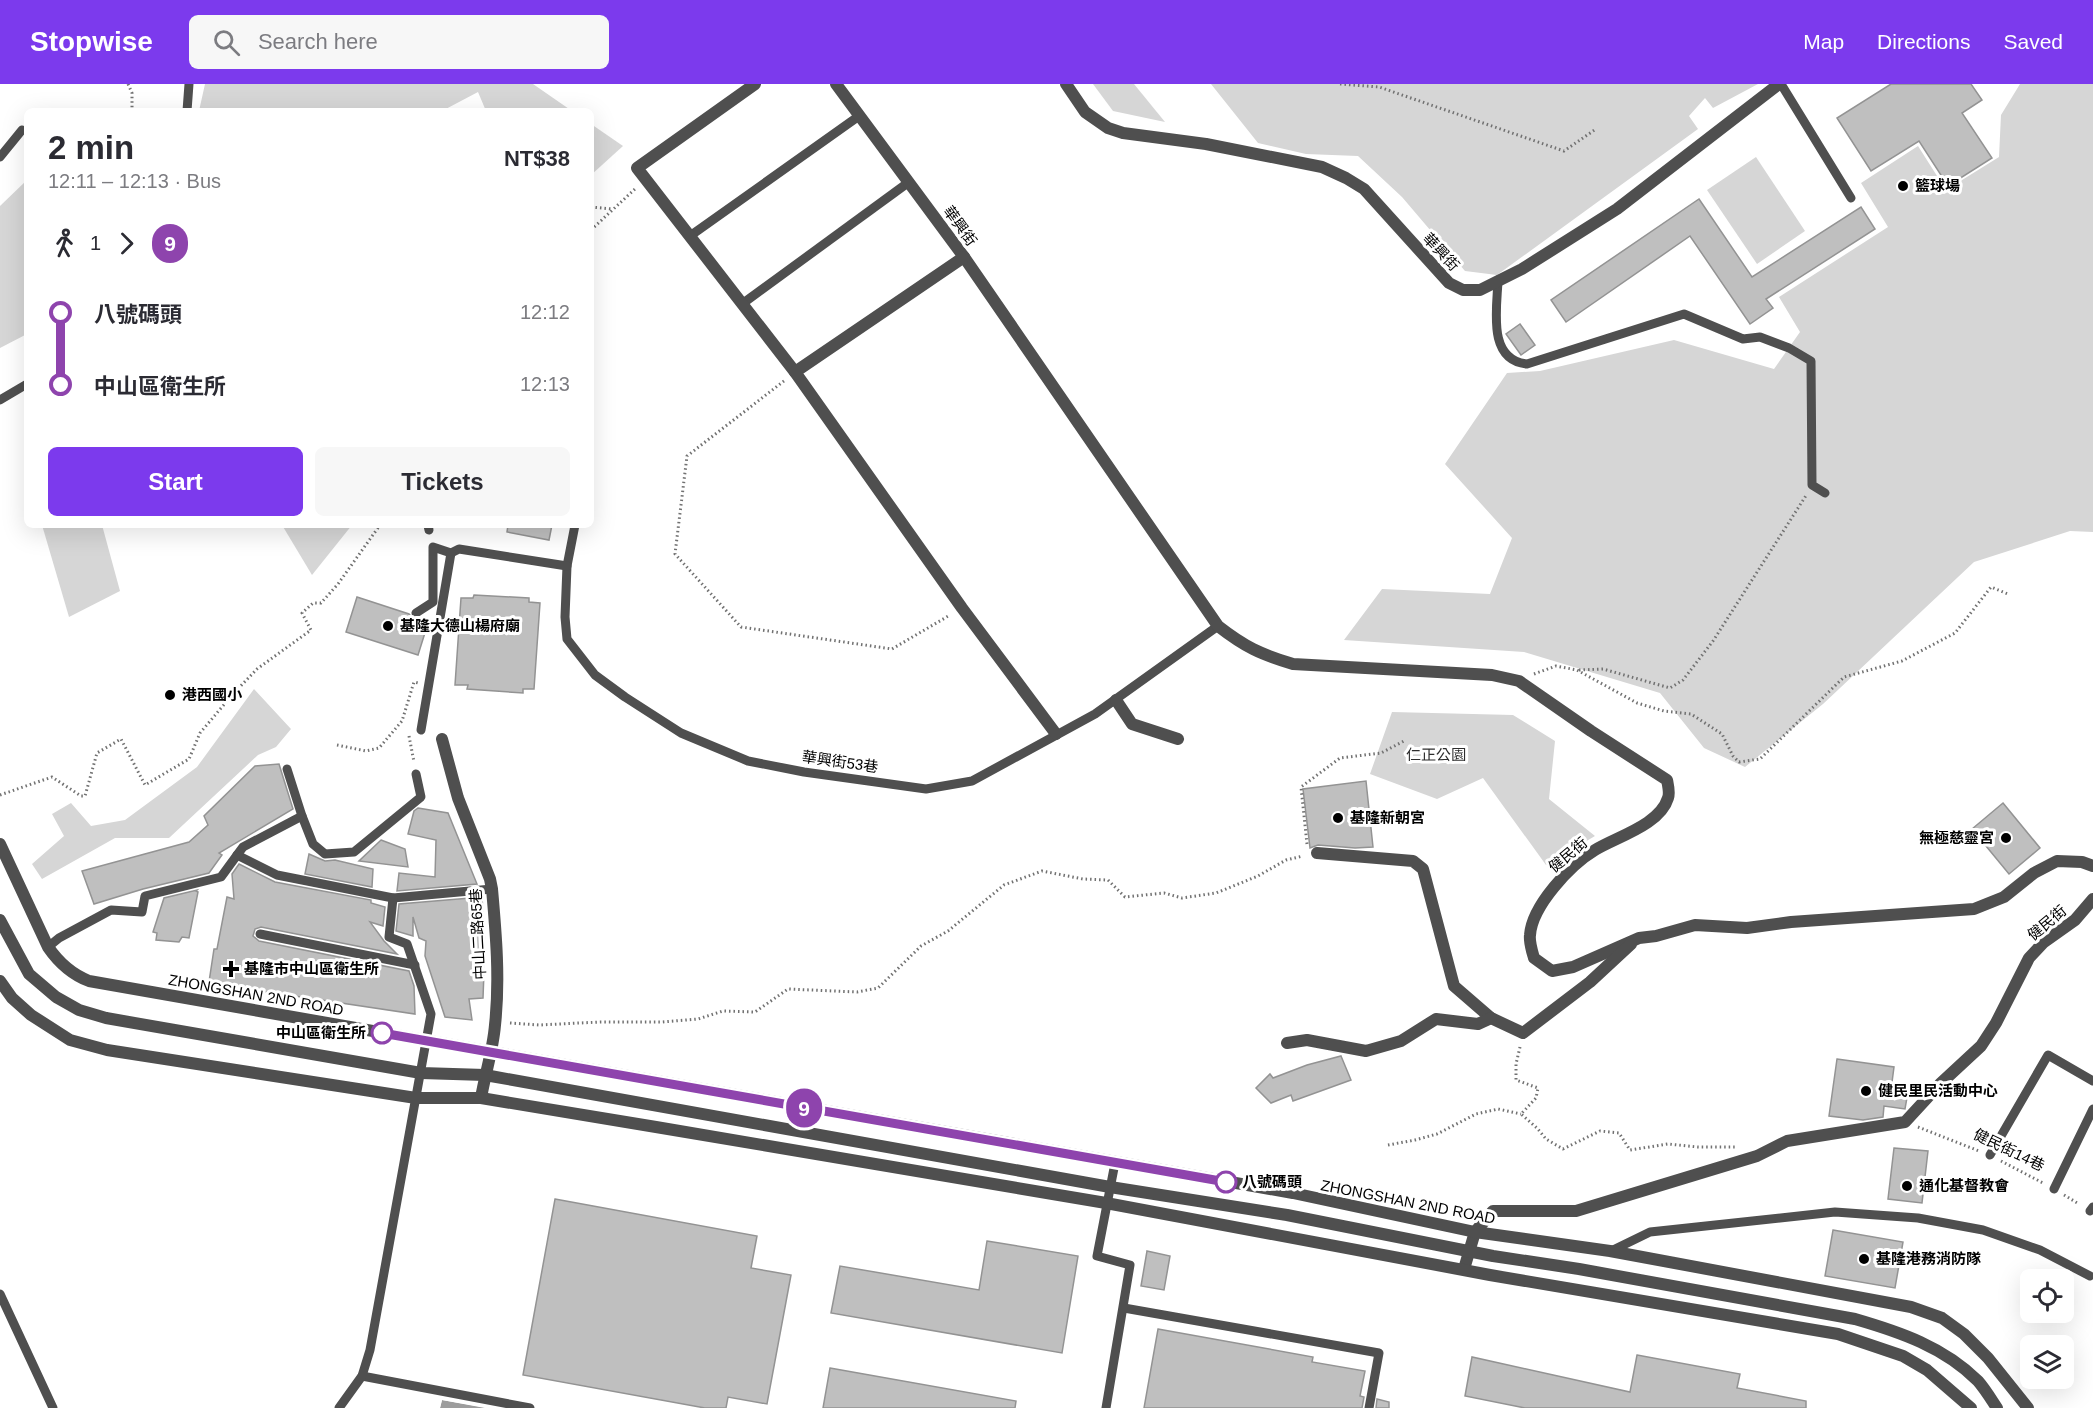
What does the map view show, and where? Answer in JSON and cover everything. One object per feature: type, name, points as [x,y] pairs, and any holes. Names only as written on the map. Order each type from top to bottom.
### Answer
[{"type":"street","points":[[755,84],[637,168],[795,372],[962,608],[1056,734]]},
{"type":"street","name":"華興街","points":[[836,84],[964,257],[1218,626]]},
{"type":"street","name":"華興街","points":[[1066,84],[1085,112],[1108,128],[1124,133],[1206,144],[1322,167],[1338,174],[1364,189],[1449,283],[1463,290],[1480,290],[1522,269],[1617,209],[1780,84]]},
{"type":"street","points":[[795,372],[964,257]]},
{"type":"street","name":"健民街","points":[[1218,626],[1243,645],[1267,657],[1293,664],[1492,675],[1519,681],[1667,780],[1669,798],[1659,813],[1630,834],[1594,850],[1560,878],[1536,916],[1529,936],[1534,958],[1552,971],[1573,967],[1639,938],[1656,936],[1695,925],[1747,928],[1791,921],[1974,909],[2004,897],[2034,873],[2057,861],[2082,862],[2093,866]]},
{"type":"street","points":[[1116,700],[1132,724],[1178,740]]},
{"type":"street","name":"中山二路65巷","points":[[442,739],[458,798],[492,889],[497,948],[496,1022],[481,1098]]},
{"type":"street","name":"ZHONGSHAN 2ND ROAD","points":[[0,844],[48,946],[64,967],[89,981],[1293,1193],[1475,1232],[1610,1251],[1892,1302],[1942,1318],[1964,1334],[1988,1358],[2028,1408]]},
{"type":"street","points":[[1317,853],[1413,861],[1424,869],[1454,986],[1491,1018],[1523,1033],[1590,982],[1639,938]]},
{"type":"street","name":"健民街","points":[[1905,1122],[1940,1084],[1981,1046],[1996,1023],[2030,958],[2044,942],[2075,920],[2093,899]]},
{"type":"street","points":[[0,920],[29,974],[56,997],[79,1010],[106,1018],[421,1073],[485,1075],[1110,1187],[1287,1215],[1469,1251],[1864,1321],[1926,1343],[1952,1360],[1979,1382],[1997,1408]]},
{"type":"street","points":[[0,981],[12,998],[31,1015],[70,1040],[107,1050],[416,1098],[481,1098],[656,1126],[1106,1203],[1490,1275],[1838,1334],[1903,1356],[1927,1370],[1971,1408]]},
{"type":"street","points":[[1287,1043],[1307,1040],[1366,1051],[1401,1041],[1436,1019],[1478,1024],[1491,1018]]},
{"type":"street","points":[[1464,1269],[1475,1232],[1493,1211],[1576,1211],[1757,1156],[1787,1141],[1905,1122]]},
{"type":"lane","points":[[187,108],[189,84]]},
{"type":"lane","points":[[1780,84],[1851,198]]},
{"type":"lane","points":[[690,237],[859,116]]},
{"type":"lane","points":[[0,157],[22,130]]},
{"type":"lane","points":[[742,304],[909,182]]},
{"type":"lane","points":[[1498,280],[1496,327],[1503,350],[1515,363],[1527,364],[1684,314],[1743,339],[1760,338],[1789,348],[1811,361],[1812,485],[1825,494]]},
{"type":"lane","points":[[0,400],[24,386]]},
{"type":"lane","name":"華興街53巷","points":[[574,528],[567,566],[564,617],[567,639],[595,675],[681,733],[748,761],[804,772],[926,789],[972,781],[1095,714],[1218,626]]},
{"type":"lane","points":[[416,613],[433,602],[433,547],[451,553],[459,549],[567,566]]},
{"type":"lane","points":[[421,730],[451,553]]},
{"type":"lane","points":[[287,769],[313,844],[326,854],[354,852],[421,797],[416,774]]},
{"type":"lane","points":[[48,946],[111,910],[142,912],[145,896],[221,877],[243,847],[302,816]]},
{"type":"lane","points":[[237,855],[277,874],[393,898],[492,889]]},
{"type":"lane","points":[[339,1408],[362,1376],[370,1350],[431,1014],[407,944],[388,937],[393,898]]},
{"type":"lane","points":[[260,934],[415,965]]},
{"type":"lane","points":[[1990,1155],[2048,1055],[2093,1081]]},
{"type":"lane","points":[[2054,1189],[2093,1109]]},
{"type":"lane","points":[[1106,1408],[1130,1265],[1097,1256],[1115,1163]]},
{"type":"lane","points":[[1610,1251],[1650,1232],[1835,1212],[1918,1218],[1983,1230],[2040,1250],[2090,1276]]},
{"type":"lane","points":[[0,1294],[53,1408]]},
{"type":"lane","points":[[1124,1308],[1379,1353],[1369,1408]]},
{"type":"lane","points":[[362,1376],[530,1408]]},
{"type":"path","points":[[128,84],[132,93],[132,108]]},
{"type":"path","points":[[1340,84],[1379,87],[1564,151],[1596,129]]},
{"type":"path","points":[[594,227],[646,179]]},
{"type":"path","points":[[594,207],[612,209]]},
{"type":"path","points":[[795,372],[687,456],[675,554],[741,627],[892,649],[962,608]]},
{"type":"path","points":[[1519,681],[1543,669],[1556,666],[1577,670],[1603,669],[1670,688],[1683,680],[1713,641],[1812,485]]},
{"type":"path","points":[[0,795],[52,777],[81,796],[85,796],[97,753],[121,739],[145,786],[189,759],[200,733],[233,694],[257,669],[311,630],[302,613],[313,603],[321,603],[338,584],[378,528]]},
{"type":"path","points":[[1577,670],[1636,703],[1664,711],[1691,714],[1722,734],[1733,756],[1739,762],[1760,759],[1844,677],[1902,662],[1955,633],[1990,587],[2008,594]]},
{"type":"path","points":[[337,745],[366,751],[379,748],[402,721],[414,682],[428,684]]},
{"type":"path","points":[[408,732],[416,774]]},
{"type":"path","points":[[496,1022],[538,1025],[698,1019],[723,1011],[755,1012],[788,989],[857,992],[878,988],[921,946],[948,931],[1004,885],[1042,871],[1083,879],[1108,880],[1125,897],[1164,893],[1182,898],[1216,893],[1258,876],[1286,860],[1308,855],[1301,787],[1340,758],[1381,753],[1404,741]]},
{"type":"path","points":[[1521,1114],[1536,1098],[1538,1088],[1516,1080],[1516,1064],[1523,1033]]},
{"type":"path","points":[[1388,1145],[1437,1134],[1476,1114],[1498,1109],[1521,1114],[1546,1139],[1563,1149],[1600,1131],[1619,1133],[1630,1150],[1668,1144],[1736,1147]]},
{"type":"path","name":"健民街14巷","points":[[1905,1122],[1990,1155],[2092,1209]]},
{"type":"green space","points":[[205,84],[533,84],[568,108],[485,108],[478,92],[448,108],[200,108]]},
{"type":"green space","points":[[1093,84],[1134,84],[1165,122],[1113,111]]},
{"type":"green space","points":[[1211,84],[1758,84],[1713,108],[1705,98],[1689,116],[1698,129],[1497,275],[1465,271],[1402,197],[1358,156],[1306,154],[1258,143]]},
{"type":"green space","points":[[2020,84],[2093,84],[2093,532],[2070,531],[1974,562],[1823,704],[1745,767],[1704,748],[1660,693],[1524,652],[1344,640],[1382,589],[1490,594],[1512,538],[1445,464],[1507,373],[1540,371],[1674,340],[1774,369],[1800,332],[1779,297],[1888,227],[1861,183],[1918,146],[1946,190],[1999,157],[2001,115]]},
{"type":"green space","points":[[594,126],[623,146],[594,172]]},
{"type":"green space","points":[[1756,157],[1805,231],[1757,264],[1707,190]]},
{"type":"green space","points":[[24,183],[24,336],[0,348],[0,206]]},
{"type":"green space","points":[[43,528],[103,528],[120,591],[69,617]]},
{"type":"green space","points":[[284,528],[350,528],[312,575]]},
{"type":"green space","points":[[254,689],[291,729],[276,747],[258,755],[169,838],[115,838],[42,879],[32,864],[64,836],[52,814],[71,803],[91,826],[125,820],[197,767]]},
{"type":"green space","name":"仁正公園","points":[[1392,712],[1513,715],[1555,741],[1549,799],[1595,836],[1546,865],[1483,778],[1437,799],[1370,774]]},
{"type":"shaded area","points":[[442,1400],[485,1408],[440,1408]]},
{"type":"pier","points":[[442,1397],[486,1405],[488,1408],[442,1400],[440,1408],[437,1408],[439,1399]]},
{"type":"building","points":[[1891,84],[1971,84],[1982,100],[1962,113],[1992,158],[1948,186],[1919,141],[1871,171],[1837,118]]},
{"type":"building","points":[[1699,199],[1752,277],[1861,207],[1875,229],[1766,299],[1773,308],[1750,324],[1690,236],[1566,322],[1551,300]]},
{"type":"building","points":[[1520,324],[1535,345],[1521,355],[1506,334]]},
{"type":"building","points":[[508,528],[551,528],[549,540],[507,532]]},
{"type":"building","points":[[474,595],[529,598],[529,602],[540,603],[534,689],[523,689],[523,693],[467,689],[468,685],[455,685],[461,598],[473,598]]},
{"type":"building","name":"基隆大德山楊府廟","points":[[357,597],[409,614],[413,619],[429,620],[418,655],[346,632]]},
{"type":"building","points":[[279,764],[293,809],[219,853],[222,855],[209,873],[94,904],[82,871],[189,842],[208,825],[204,816],[255,766]]},
{"type":"building","name":"基隆新朝宮","points":[[1366,781],[1373,847],[1318,845],[1310,848],[1303,789]]},
{"type":"building","name":"無極慈靈宮","points":[[2003,803],[2040,848],[2009,874],[1972,829]]},
{"type":"building","points":[[418,808],[448,813],[477,884],[397,891],[399,873],[435,877],[436,840],[408,834],[414,811]]},
{"type":"building","points":[[381,840],[405,849],[408,867],[359,861]]},
{"type":"building","points":[[309,854],[325,861],[335,860],[373,869],[372,887],[305,874]]},
{"type":"building","points":[[239,864],[275,882],[371,900],[371,903],[385,907],[383,926],[370,922],[397,954],[261,927],[255,929],[253,936],[259,941],[409,971],[414,986],[415,1014],[209,982],[214,949],[217,949],[227,897],[234,899],[232,874]]},
{"type":"building","points":[[197,890],[189,938],[182,937],[179,942],[156,940],[157,933],[153,932],[164,898]]},
{"type":"building","points":[[482,897],[485,945],[483,998],[469,999],[472,1020],[445,1017],[425,956],[426,941],[419,938],[413,917],[413,936],[396,931],[399,904]]},
{"type":"building","points":[[1341,1056],[1351,1080],[1293,1101],[1291,1095],[1271,1103],[1256,1088],[1270,1074],[1273,1078],[1307,1065]]},
{"type":"building","name":"健民里民活動中心","points":[[1837,1059],[1894,1067],[1891,1090],[1908,1092],[1905,1109],[1884,1106],[1883,1117],[1863,1120],[1829,1116]]},
{"type":"building","name":"通化基督教會","points":[[1894,1148],[1928,1151],[1922,1203],[1888,1199]]},
{"type":"building","points":[[555,1199],[757,1236],[751,1268],[791,1275],[767,1404],[728,1397],[726,1408],[705,1408],[523,1375]]},
{"type":"building","name":"基隆港務消防隊","points":[[1833,1230],[1903,1242],[1895,1288],[1825,1276]]},
{"type":"building","points":[[987,1241],[1078,1256],[1062,1353],[831,1313],[840,1266],[979,1290]]},
{"type":"building","points":[[1147,1251],[1170,1256],[1164,1290],[1141,1286]]},
{"type":"building","points":[[1158,1329],[1313,1357],[1312,1362],[1365,1371],[1360,1396],[1364,1397],[1362,1408],[1144,1408]]},
{"type":"building","points":[[1637,1355],[1740,1374],[1737,1388],[1806,1401],[1806,1408],[1525,1408],[1465,1396],[1472,1357],[1630,1392]]},
{"type":"building","points":[[830,1368],[1016,1401],[1015,1408],[823,1408]]},
{"type":"building","points":[[1377,1399],[1389,1402],[1389,1408],[1376,1408]]},
{"type":"bus line","name":"9","points":[[382,1033],[1226,1182]]},
{"type":"place","name":"籃球場","points":[[1903,186]]},
{"type":"place","name":"基隆大德山楊府廟","points":[[388,626]]},
{"type":"place","name":"港西國小","points":[[170,695]]},
{"type":"place","name":"基隆新朝宮","points":[[1338,818]]},
{"type":"place","name":"無極慈靈宮","points":[[2006,838]]},
{"type":"place","name":"基隆市中山區衛生所","points":[[231,969]]},
{"type":"place","name":"中山區衛生所","points":[[382,1033]]},
{"type":"place","name":"健民里民活動中心","points":[[1866,1091]]},
{"type":"place","name":"八號碼頭","points":[[1226,1182]]},
{"type":"place","name":"通化基督教會","points":[[1907,1186]]},
{"type":"place","name":"基隆港務消防隊","points":[[1864,1259]]}]
